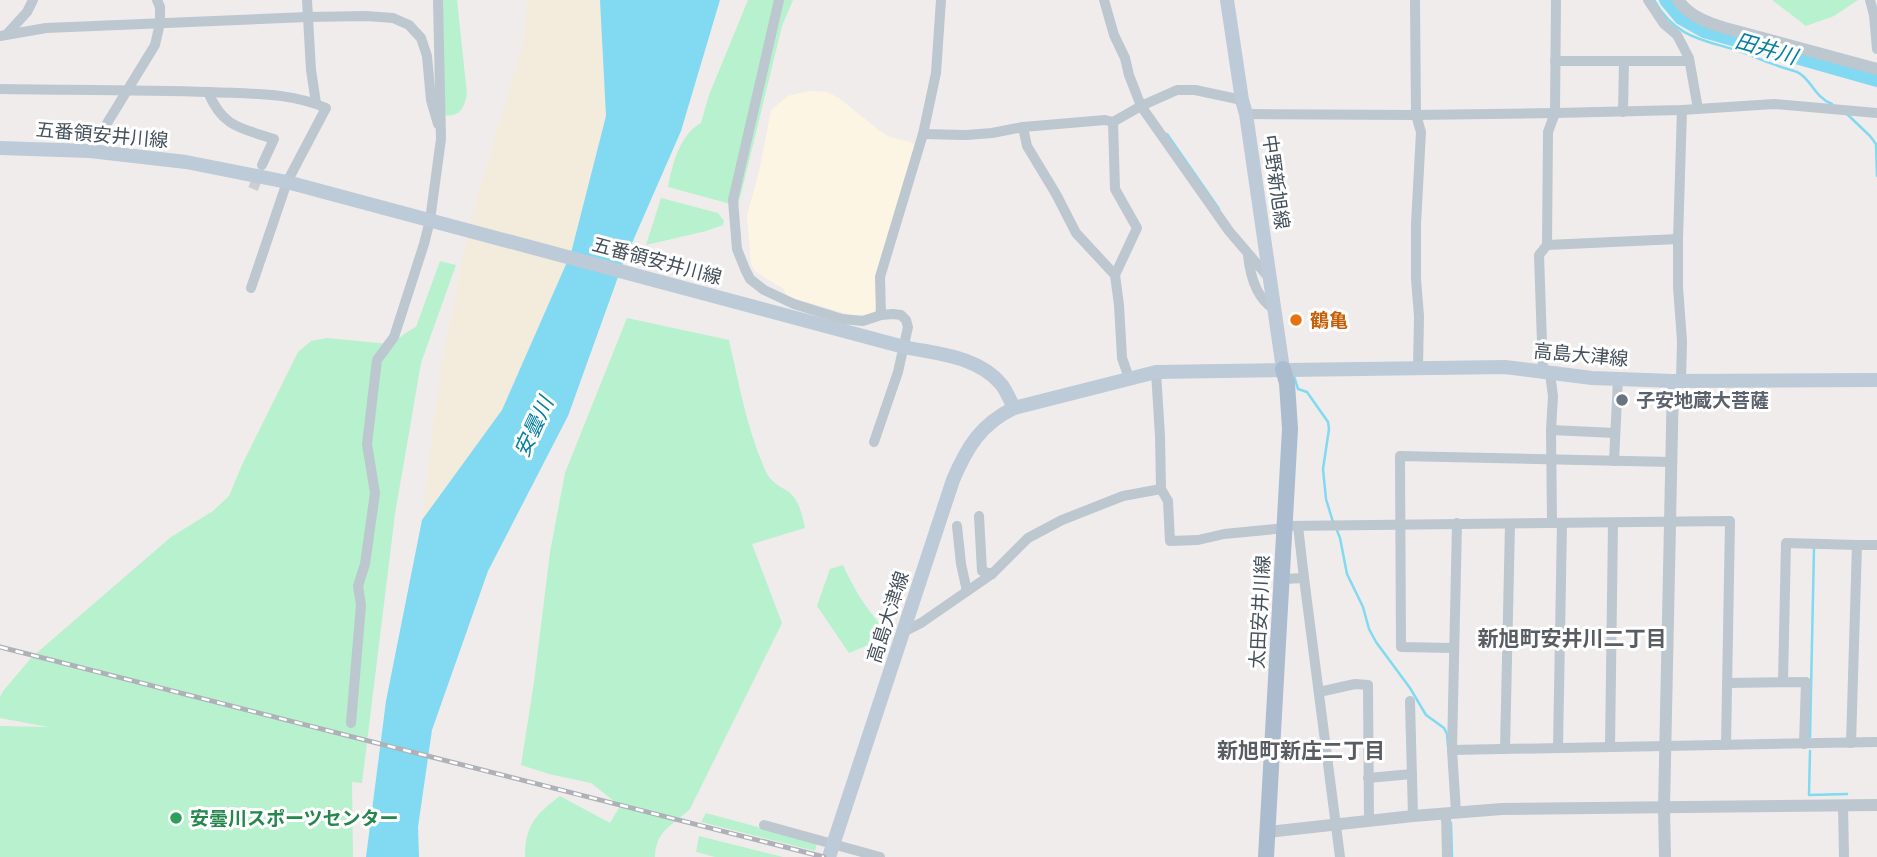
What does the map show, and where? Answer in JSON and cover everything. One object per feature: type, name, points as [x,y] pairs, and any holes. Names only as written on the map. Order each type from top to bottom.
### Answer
[{"type":"main road","name":"中野新旭線","points":[[1227,0],[1283,369]]},
{"type":"main road","name":"五番領安井川線","points":[[0,148],[90,151],[186,162],[294,184],[904,347],[962,359],[985,369],[1002,384],[1014,408]]},
{"type":"main road","name":"高島大津線","points":[[1283,369],[1505,367],[1618,379],[1877,380]]},
{"type":"main road","points":[[1014,408],[1156,372],[1283,369]]},
{"type":"main road","name":"太田安井川線","points":[[1266,857],[1283,579],[1290,527],[1290,429],[1287,383],[1283,369]]},
{"type":"main road","name":"高島大津線","points":[[831,851],[953,480],[965,452],[988,425],[1014,408]]},
{"type":"street","points":[[3,36],[27,12],[33,0]]},
{"type":"street","points":[[90,151],[155,45],[160,23],[158,0]]},
{"type":"street","points":[[307,0],[311,70],[316,103]]},
{"type":"street","points":[[351,723],[361,605],[358,586],[365,564],[375,493],[367,444],[377,360],[394,337],[424,244],[441,131],[438,0]]},
{"type":"street","points":[[779,0],[733,200],[737,249],[750,279],[764,290],[794,304],[842,319],[863,321],[893,314],[901,315],[906,320],[908,327],[898,372],[874,442]]},
{"type":"street","points":[[881,315],[880,277],[923,134],[936,73],[942,0]]},
{"type":"street","points":[[1104,0],[1141,106],[1228,232],[1270,280]]},
{"type":"street","points":[[1415,0],[1416,115],[1420,132],[1416,224],[1418,367]]},
{"type":"street","points":[[1556,0],[1555,113],[1548,132],[1547,245],[1539,255],[1547,373],[1553,396],[1550,459],[1557,523],[1558,748]]},
{"type":"street","points":[[1648,0],[1676,35],[1689,61],[1698,109]]},
{"type":"street","points":[[1678,0],[1703,21],[1877,69]]},
{"type":"street","points":[[1870,0],[1877,49]]},
{"type":"street","points":[[3,36],[46,28],[307,17],[393,18],[409,25],[421,38],[427,56],[431,100],[441,131]]},
{"type":"street","points":[[1555,61],[1689,61]]},
{"type":"street","points":[[1623,111],[1624,61]]},
{"type":"street","points":[[0,102],[1,89],[129,89],[283,95],[326,108],[251,288]]},
{"type":"street","points":[[923,134],[966,135],[1023,127],[1105,120],[1112,122],[1177,90],[1195,90],[1244,107],[1416,115],[1682,110],[1774,104],[1877,113]]},
{"type":"street","points":[[208,92],[214,106],[229,124],[274,139],[262,165]]},
{"type":"street","points":[[1665,857],[1671,462],[1682,341],[1678,239],[1682,110]]},
{"type":"street","points":[[1112,122],[1115,189],[1137,228],[1115,275],[1122,358],[1129,378]]},
{"type":"street","points":[[1023,127],[1027,146],[1076,233],[1115,275]]},
{"type":"street","points":[[1547,245],[1678,239]]},
{"type":"street","points":[[1248,254],[1252,280],[1266,304],[1274,309]]},
{"type":"street","points":[[1156,372],[1161,489],[1168,501],[1170,541],[1198,540],[1224,534],[1290,527],[1336,525],[1730,521],[1726,746]]},
{"type":"street","points":[[1614,461],[1618,379]]},
{"type":"street","points":[[1550,430],[1615,433]]},
{"type":"street","points":[[1454,648],[1401,647],[1400,456],[1671,462]]},
{"type":"street","points":[[903,632],[921,623],[992,574],[1028,538],[1062,520],[1123,496],[1161,489]]},
{"type":"street","points":[[979,516],[982,571],[992,574]]},
{"type":"street","points":[[1447,857],[1451,812],[1457,523]]},
{"type":"street","points":[[1610,747],[1613,523]]},
{"type":"street","points":[[1505,749],[1510,524]]},
{"type":"street","points":[[957,526],[967,591]]},
{"type":"street","points":[[1290,527],[1304,578],[1340,857]]},
{"type":"street","points":[[1783,682],[1786,542],[1877,545]]},
{"type":"street","points":[[1851,743],[1857,545]]},
{"type":"street","points":[[1283,579],[1304,578]]},
{"type":"street","points":[[1727,683],[1806,682],[1804,744]]},
{"type":"street","points":[[1319,692],[1354,684],[1368,685],[1369,821]]},
{"type":"street","points":[[1410,701],[1413,816]]},
{"type":"street","points":[[1452,750],[1877,742]]},
{"type":"street","points":[[1368,778],[1412,774]]},
{"type":"street","points":[[1843,805],[1844,857]]},
{"type":"street","points":[[1268,832],[1502,809],[1877,805]]},
{"type":"street","points":[[765,825],[831,851],[880,857]]},
{"type":"shaded area","points":[[810,91],[827,92],[839,98],[881,132],[917,146],[874,314],[851,315],[786,296],[784,289],[754,270],[751,263],[747,215],[759,172],[771,110],[788,96]]},
{"type":"green space","points":[[435,0],[457,0],[467,94],[460,111],[453,115],[442,115]]},
{"type":"green space","points":[[748,0],[793,0],[782,26],[738,206],[668,187],[682,142],[701,123],[709,95]]},
{"type":"green space","points":[[1772,0],[1858,0],[1834,16],[1806,26]]},
{"type":"green space","points":[[661,198],[718,213],[724,221],[723,225],[646,245]]},
{"type":"green space","points":[[440,261],[456,265],[421,363],[395,514],[362,783],[352,782],[353,857],[0,857],[0,726],[48,727],[0,718],[0,697],[3,691],[32,657],[171,537],[213,511],[229,496],[298,352],[311,341],[327,338],[389,344],[416,327]]},
{"type":"green space","points":[[627,318],[729,340],[744,407],[759,456],[771,479],[796,500],[805,528],[752,544],[782,623],[690,809],[662,834],[655,857],[525,857],[527,836],[534,821],[560,796],[610,823],[620,806],[591,783],[521,765],[550,552],[565,473]]},
{"type":"green space","points":[[843,565],[864,602],[890,636],[849,653],[817,606],[830,569]]},
{"type":"green space","points":[[706,813],[817,843],[815,851],[701,822]]},
{"type":"green space","points":[[699,836],[783,857],[715,857],[696,852]]},
{"type":"sand","points":[[528,0],[600,0],[606,116],[571,253],[502,410],[422,520],[440,371],[471,219],[522,47]]},
{"type":"water","name":"安曇川","points":[[600,0],[720,0],[681,131],[622,266],[568,416],[488,571],[432,730],[418,827],[419,857],[366,857],[386,701],[422,520],[502,410],[571,253],[606,116]]},
{"type":"waterway","points":[[1654,0],[1682,31],[1797,72],[1806,78],[1820,96],[1832,104]]},
{"type":"waterway","name":"田井川","points":[[1666,0],[1681,18],[1704,31],[1877,80]]},
{"type":"waterway","points":[[1847,114],[1876,144],[1877,176]]},
{"type":"waterway","points":[[1167,134],[1219,209]]},
{"type":"waterway","points":[[1294,376],[1298,389],[1307,392],[1328,422],[1323,469],[1326,499],[1333,522]]},
{"type":"waterway","points":[[1336,528],[1347,574],[1363,607],[1369,629],[1426,715],[1444,728],[1448,747]]},
{"type":"waterway","points":[[1810,737],[1814,548]]},
{"type":"waterway","points":[[1810,751],[1809,795],[1847,794]]},
{"type":"waterway","points":[[1451,823],[1452,857]]},
{"type":"tunnel","points":[[253,189],[260,172]]},
{"type":"railway","points":[[0,647],[824,857]]},
{"type":"place","name":"鶴亀","points":[[1296,320]]},
{"type":"place","name":"子安地蔵大菩薩","points":[[1622,400]]},
{"type":"place","name":"安曇川スポーツセンター","points":[[176,818]]},
{"type":"district","name":"新旭町安井川二丁目","points":[[1572,639]]},
{"type":"district","name":"新旭町新庄二丁目","points":[[1301,751]]}]
